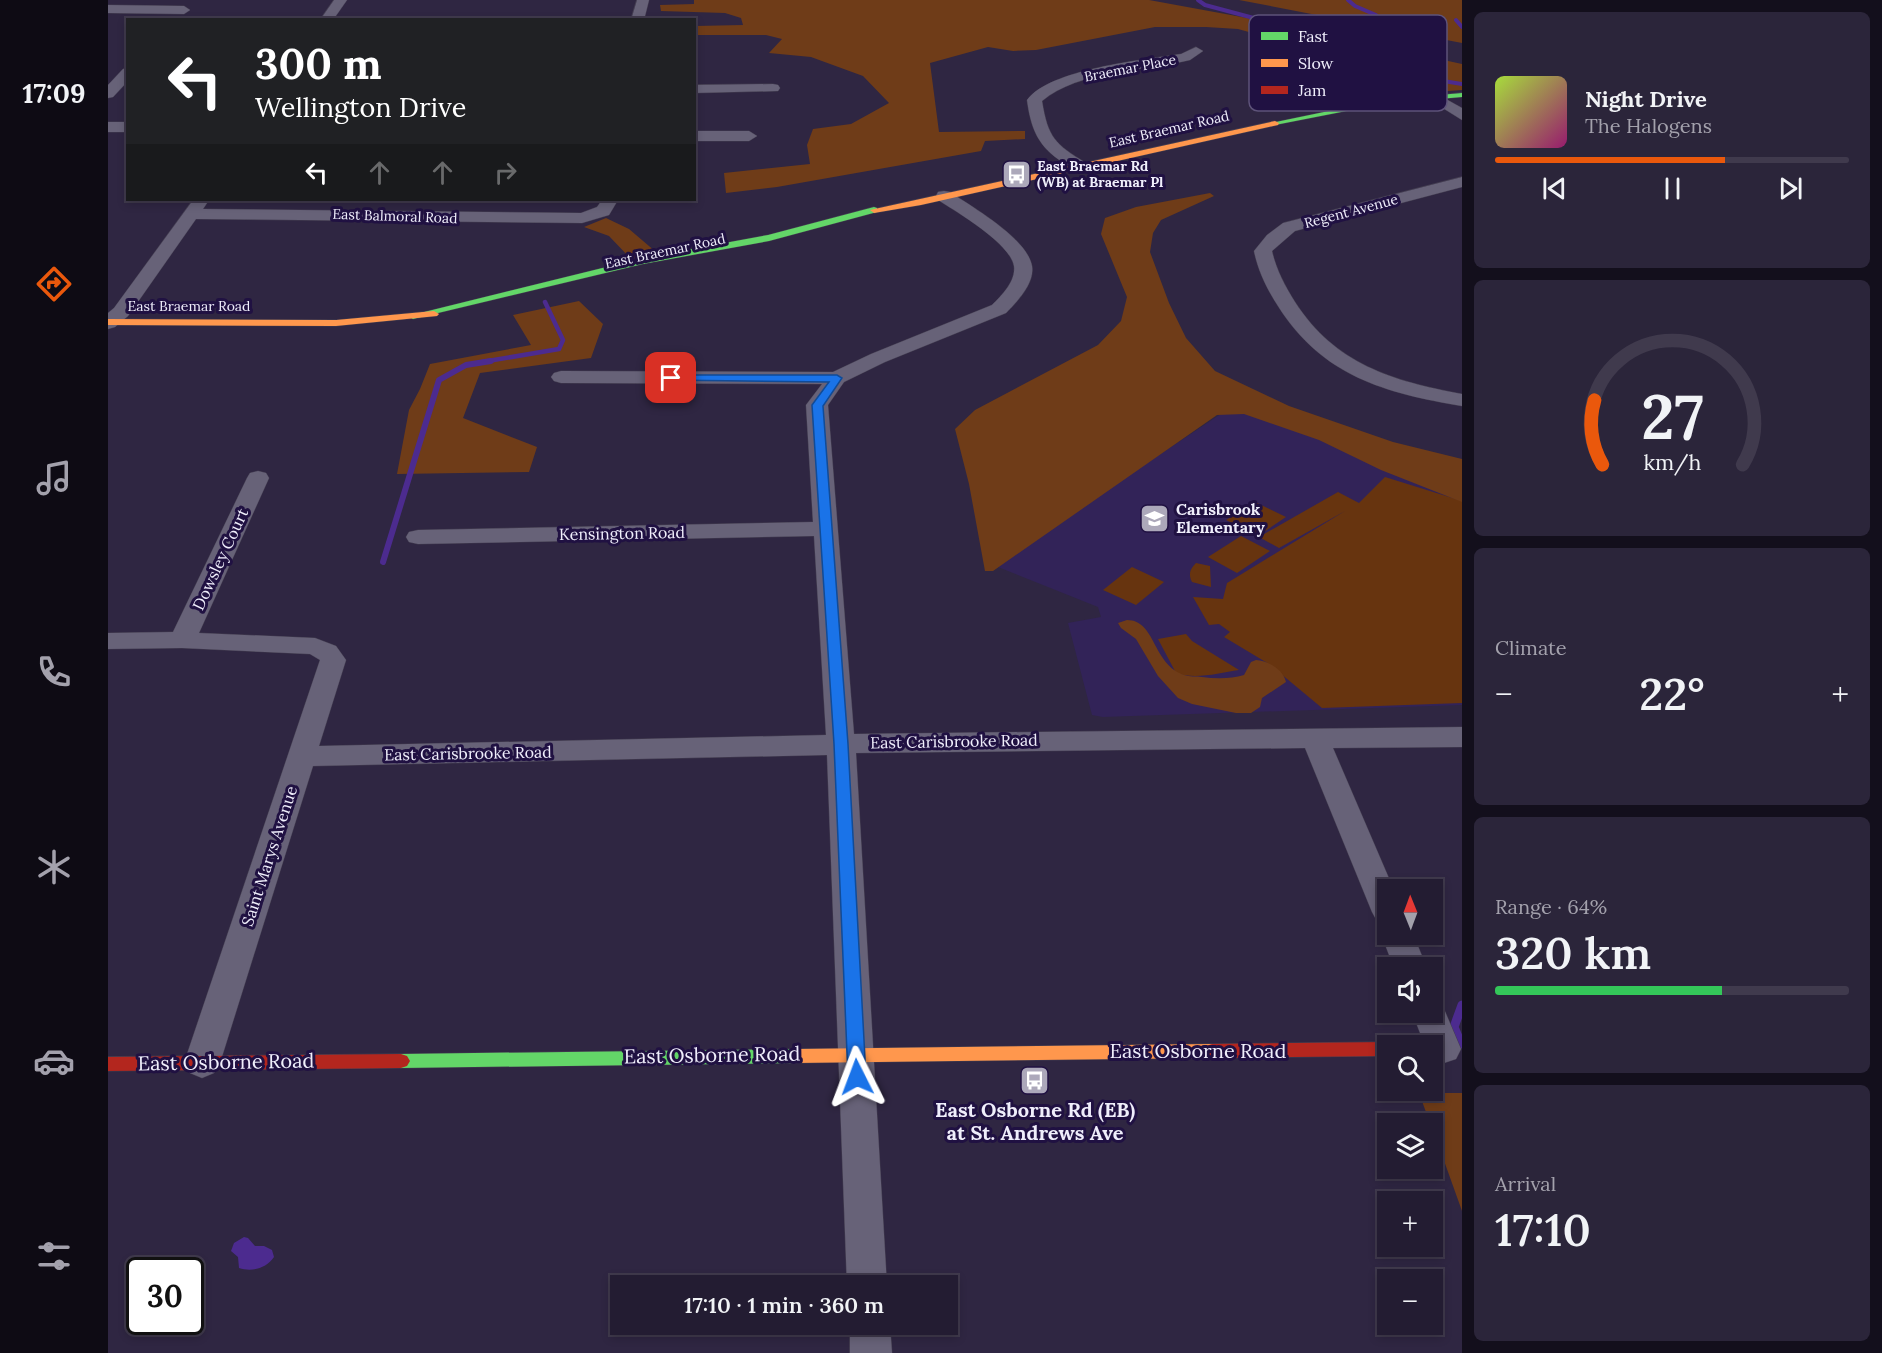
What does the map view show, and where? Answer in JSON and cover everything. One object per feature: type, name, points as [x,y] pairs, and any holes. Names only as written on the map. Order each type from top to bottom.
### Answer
[{"type":"street","points":[[327,18],[340,0]]},
{"type":"street","points":[[638,18],[643,0]]},
{"type":"street","points":[[108,9],[184,10]]},
{"type":"street","name":"Braemar Place","points":[[1080,166],[1044,142],[1034,100],[1044,90],[1062,82],[1185,57],[1196,51]]},
{"type":"street","points":[[108,94],[126,74]]},
{"type":"street","name":"Braemar Place","points":[[1045,76],[1062,82]]},
{"type":"street","points":[[696,89],[773,88]]},
{"type":"street","name":"East Braemar Road","points":[[1447,96],[1462,95]]},
{"type":"street","points":[[1447,105],[1462,115]]},
{"type":"street","name":"East Braemar Road","points":[[108,322],[336,323],[413,316],[643,261],[769,237],[877,209],[932,199],[1327,111]]},
{"type":"street","points":[[108,127],[126,127]]},
{"type":"street","points":[[108,134],[126,134]]},
{"type":"street","points":[[696,136],[749,136]]},
{"type":"street","name":"Regent Avenue","points":[[1462,182],[1289,227],[1273,239],[1263,251],[1266,267],[1292,316],[1314,343],[1344,366],[1387,383],[1462,400]]},
{"type":"street","points":[[561,377],[837,378],[878,358],[999,309],[1011,297],[1022,278],[1023,266],[1018,254],[995,230],[932,199]]},
{"type":"street","name":"East Balmoral Road","points":[[197,207],[462,218],[582,218],[596,215],[608,207],[610,201]]},
{"type":"street","points":[[108,322],[121,312],[197,207]]},
{"type":"street","points":[[837,378],[817,405],[841,744],[866,1275]]},
{"type":"street","name":"Dowsley Court","points":[[182,640],[258,478]]},
{"type":"street","name":"Kensington Road","points":[[418,537],[826,529]]},
{"type":"street","points":[[108,641],[182,640]]},
{"type":"street","name":"Saint Marys Avenue","points":[[182,640],[315,646],[327,652],[333,660],[202,1063]]},
{"type":"street","name":"East Carisbrooke Road","points":[[301,756],[1168,738],[1462,737]]},
{"type":"street","points":[[1315,738],[1377,886]]},
{"type":"street","points":[[1434,1023],[1446,1049]]},
{"type":"street","name":"East Osborne Road","points":[[108,1064],[856,1053],[1377,1049]]},
{"type":"street","points":[[870,1335],[871,1353]]},
{"type":"shaded area","points":[[694,0],[1149,0],[1249,18],[1249,32],[1206,27],[1155,27],[1036,50],[1013,51],[988,47],[930,63],[939,132],[1025,131],[1025,139],[985,141],[981,151],[777,187],[726,193],[724,173],[810,164],[807,145],[813,129],[851,124],[889,103],[863,76],[811,57],[769,53],[782,39],[766,35],[696,35],[696,26],[743,25],[741,18],[725,13],[661,11],[660,5],[694,4]]},
{"type":"shaded area","points":[[1239,0],[1462,0],[1462,43],[1447,40],[1447,15],[1317,15]]},
{"type":"shaded area","points":[[1447,61],[1462,64],[1462,90],[1447,91]]},
{"type":"shaded area","points":[[1210,193],[1214,196],[1161,220],[1153,233],[1150,252],[1169,303],[1186,338],[1215,371],[1289,406],[1393,442],[1462,459],[1462,502],[1381,470],[1319,440],[1244,414],[1217,415],[993,571],[985,571],[969,484],[955,429],[975,410],[1098,345],[1121,321],[1127,297],[1101,234],[1105,218],[1136,207]]},
{"type":"shaded area","points":[[606,218],[629,229],[656,252],[631,259],[609,236],[584,227]]},
{"type":"shaded area","points":[[579,301],[603,324],[591,358],[480,373],[463,418],[537,447],[529,472],[397,474],[409,410],[430,364],[531,345],[513,315]]},
{"type":"shaded area","points":[[1233,406],[1462,491],[1462,705],[1103,717],[1092,715],[1068,623],[1101,617],[1098,607],[993,565]]},
{"type":"shaded area","points":[[1385,477],[1462,501],[1462,703],[1322,708],[1269,664],[1224,637],[1230,632],[1219,624],[1209,625],[1193,597],[1223,599],[1227,583],[1345,511],[1279,548],[1259,537],[1338,492],[1359,503]]},
{"type":"shaded area","points":[[1255,502],[1286,517],[1258,536],[1226,520]]},
{"type":"shaded area","points":[[1241,536],[1270,551],[1237,573],[1208,557]]},
{"type":"shaded area","points":[[1196,563],[1210,566],[1211,587],[1192,582],[1190,572]]},
{"type":"shaded area","points":[[1132,567],[1164,582],[1136,605],[1103,590]]},
{"type":"shaded area","points":[[1127,620],[1144,627],[1166,662],[1184,675],[1229,678],[1244,675],[1251,662],[1256,660],[1274,666],[1282,673],[1286,682],[1262,698],[1260,707],[1251,713],[1236,713],[1192,704],[1178,698],[1158,676],[1136,639],[1118,623]]},
{"type":"shaded area","points":[[1186,634],[1192,641],[1239,670],[1199,676],[1176,673],[1158,639]]},
{"type":"shaded area","points":[[1443,1093],[1462,1093],[1462,1211],[1443,1158],[1443,1113],[1426,1113],[1422,1101],[1443,1101]]},
{"type":"shaded area","points":[[244,1237],[255,1246],[264,1246],[272,1250],[274,1257],[271,1261],[258,1268],[248,1270],[239,1268],[238,1257],[231,1251],[234,1243]]},
{"type":"waterway","points":[[1198,0],[1205,5],[1249,17]]},
{"type":"waterway","points":[[1348,0],[1355,6],[1376,15]]},
{"type":"waterway","points":[[1456,20],[1462,27]]},
{"type":"waterway","points":[[1447,82],[1462,84]]},
{"type":"waterway","points":[[482,362],[559,349],[563,340],[545,302]]},
{"type":"waterway","points":[[383,562],[439,380],[466,365],[491,361]]},
{"type":"waterway","points":[[1461,1044],[1454,1027],[1462,1005]]},
{"type":"traffic: fast","points":[[1447,96],[1462,95]]},
{"type":"traffic: fast","points":[[1275,123],[1336,111]]},
{"type":"traffic: fast","points":[[413,316],[643,261],[769,238],[874,210]]},
{"type":"traffic: fast","points":[[401,1061],[796,1056]]},
{"type":"traffic: slow","points":[[874,210],[921,202],[1275,123]]},
{"type":"traffic: slow","points":[[108,322],[336,323],[434,314]]},
{"type":"traffic: slow","points":[[796,1056],[1212,1051]]},
{"type":"traffic: jam","points":[[1212,1051],[1377,1049]]},
{"type":"traffic: jam","points":[[108,1064],[401,1061]]},
{"type":"place","name":"East Braemar Rd (WB) at Braemar Pl","points":[[1016,174]]},
{"type":"place","name":"Carisbrook Elementary","points":[[1155,518]]},
{"type":"place","name":"East Osborne Rd (EB) at St. Andrews Ave","points":[[1035,1080]]},
{"type":"route","points":[[671,378],[837,378],[817,405],[841,744],[857,1077]]}]
